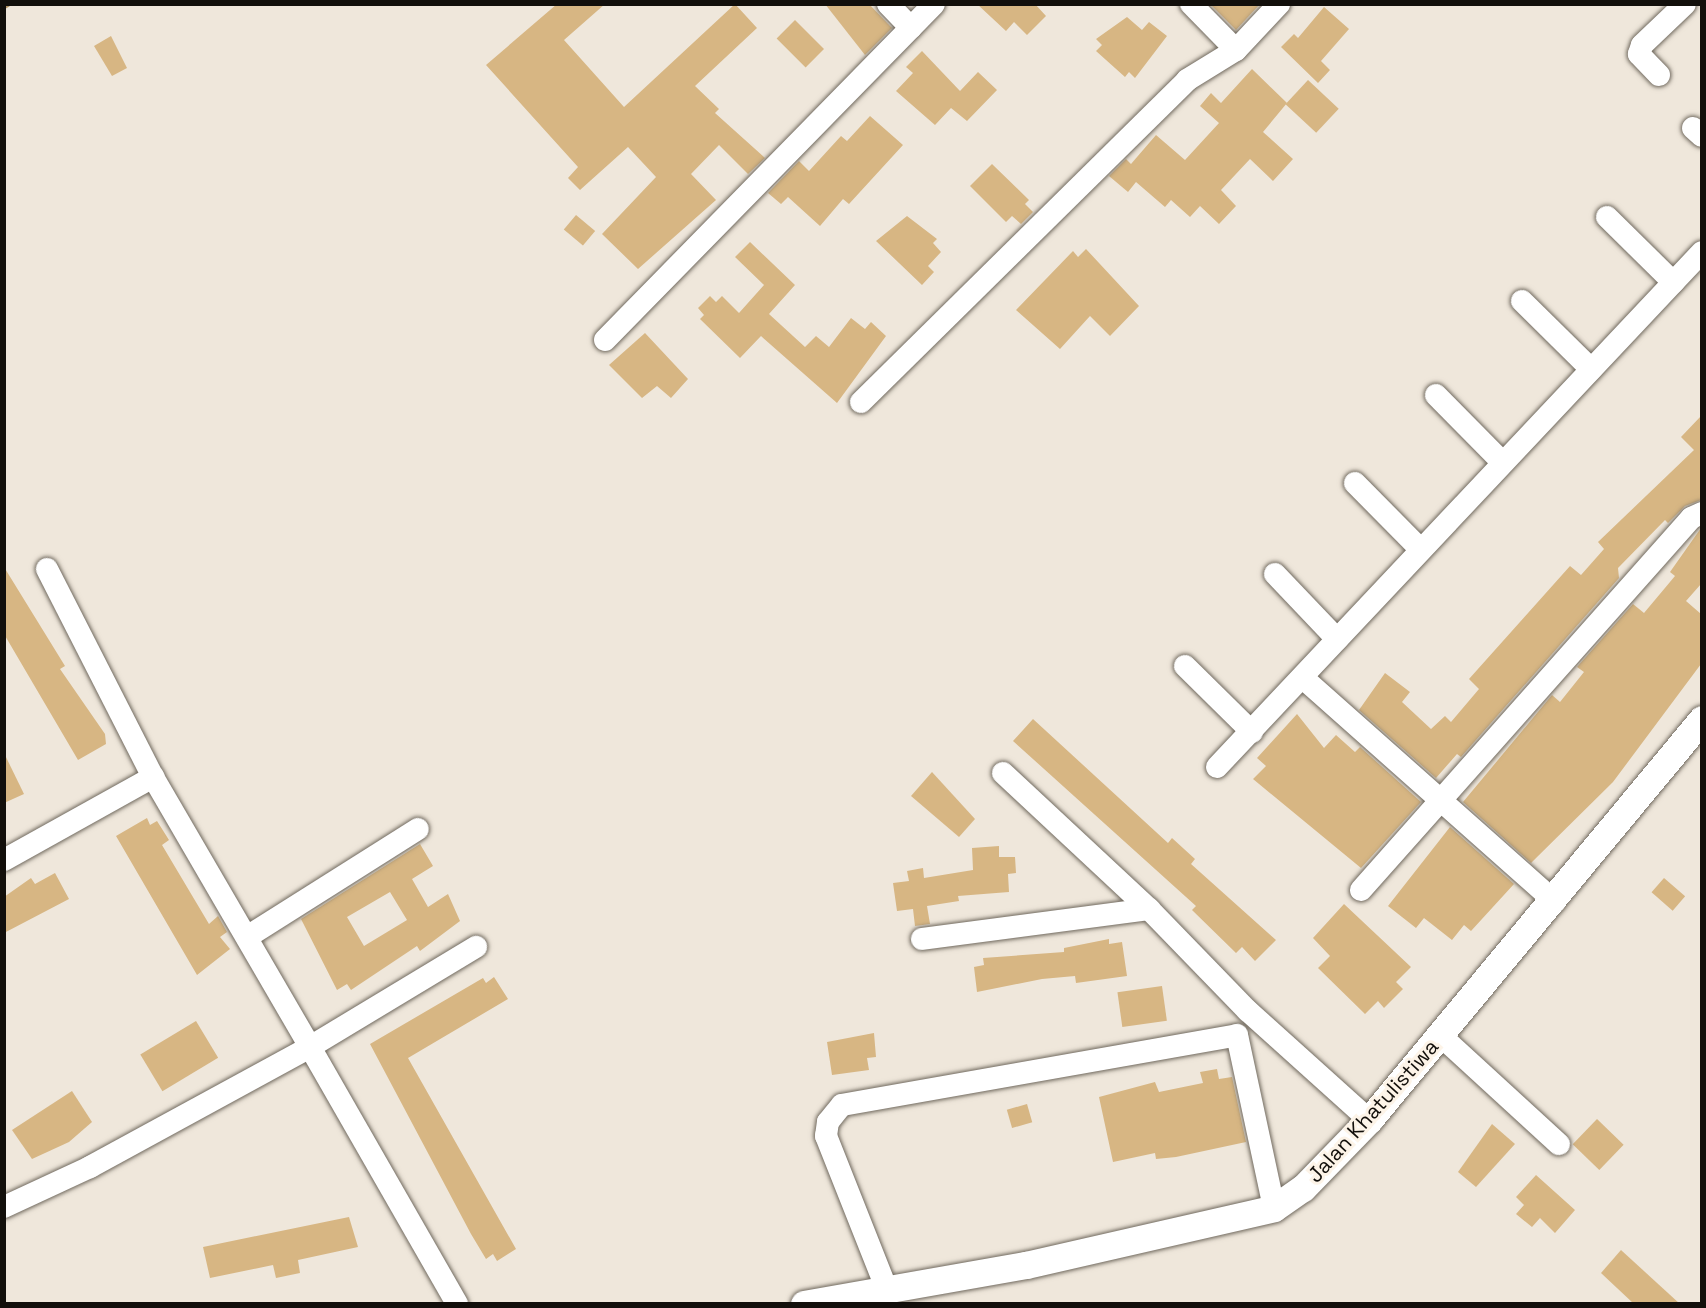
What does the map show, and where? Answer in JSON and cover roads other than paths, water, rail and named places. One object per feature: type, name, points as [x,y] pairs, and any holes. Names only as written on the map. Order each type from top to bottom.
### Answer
[{"type":"street","points":[[888,4],[911,28]]},
{"type":"street","points":[[605,340],[934,4]]},
{"type":"street","points":[[1191,4],[1236,50]]},
{"type":"street","points":[[861,402],[1187,80],[1236,50],[1279,4]]},
{"type":"street","points":[[1659,75],[1639,54],[1642,45],[1685,4]]},
{"type":"street","points":[[1606,217],[1673,282]]},
{"type":"street","points":[[1217,767],[1701,252]]},
{"type":"street","points":[[1522,301],[1590,369]]},
{"type":"street","points":[[1436,395],[1502,462]]},
{"type":"street","points":[[1355,483],[1420,549]]},
{"type":"street","points":[[1361,890],[1691,518],[1701,513]]},
{"type":"street","points":[[47,569],[153,777],[458,1304]]},
{"type":"street","points":[[1275,574],[1337,639]]},
{"type":"street","points":[[1185,666],[1252,732]]},
{"type":"street","points":[[1303,678],[1555,902]]},
{"type":"street","name":"Jalan Khatulistiwa","points":[[804,1304],[1026,1265],[1274,1208],[1303,1188],[1369,1120],[1555,902],[1701,719]]},
{"type":"street","points":[[1003,773],[1149,909],[1248,1011],[1369,1120]]},
{"type":"street","points":[[4,860],[153,777]]},
{"type":"street","points":[[247,937],[418,829]]},
{"type":"street","points":[[922,939],[1149,909]]},
{"type":"street","points":[[4,1207],[90,1167],[310,1047],[476,947]]},
{"type":"street","points":[[1248,1011],[1237,1035],[1274,1208]]},
{"type":"street","points":[[888,1290],[826,1136],[828,1122],[842,1105],[1237,1035]]},
{"type":"street","points":[[1441,1036],[1559,1144]]},
{"type":"waterway","points":[[4,6],[8,4]]}]
